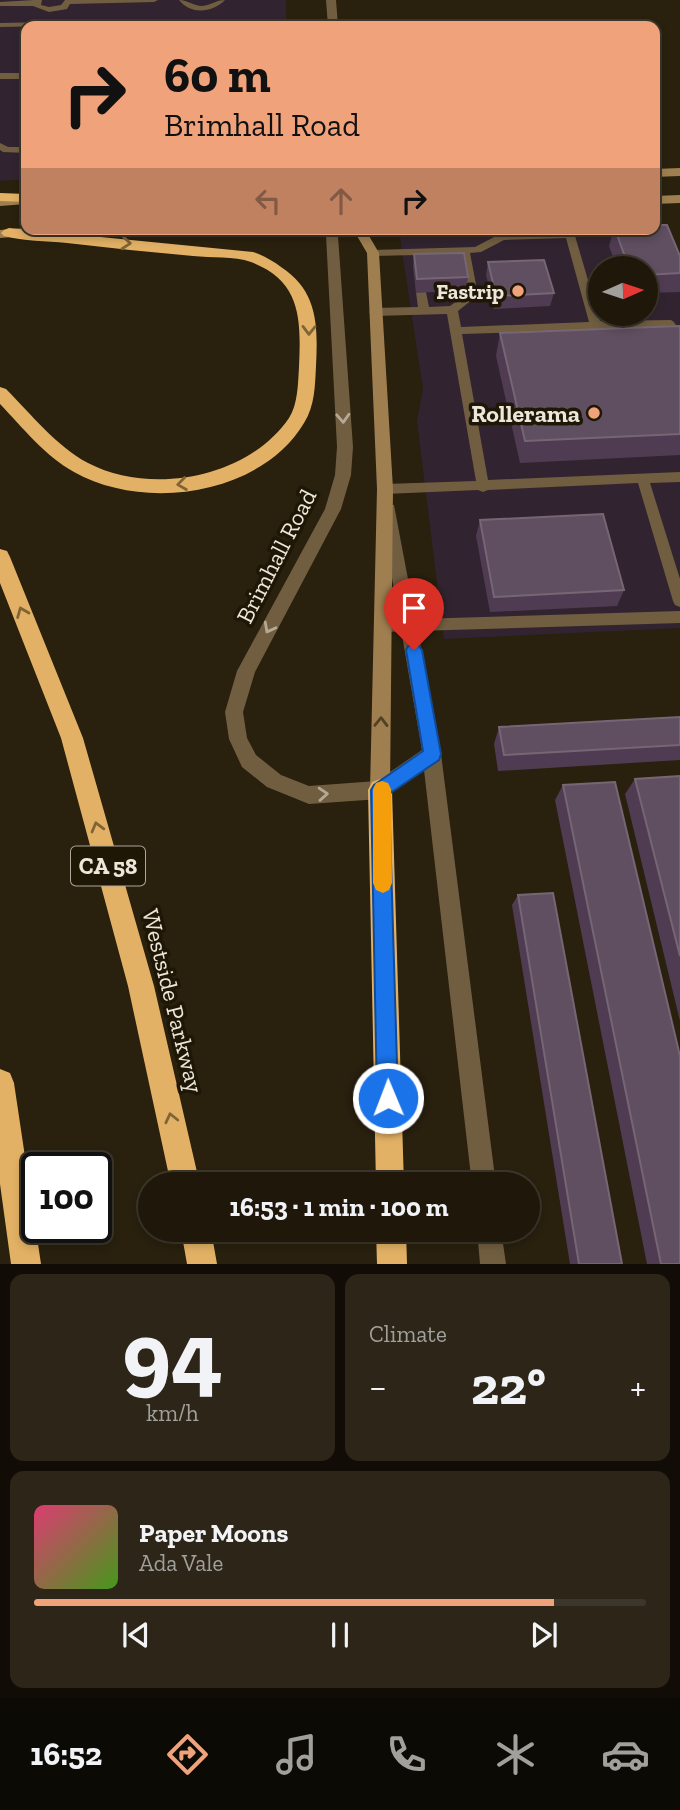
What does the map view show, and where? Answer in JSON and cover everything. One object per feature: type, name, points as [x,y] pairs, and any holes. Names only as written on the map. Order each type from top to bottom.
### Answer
[{"type":"highway","points":[[0,197],[21,199]]},
{"type":"highway","points":[[0,393],[52,446],[83,468],[138,485],[177,486],[224,477],[284,438],[298,419],[305,397],[310,322],[306,306],[293,283],[279,270],[253,257],[5,234]]},
{"type":"highway","name":"Westside Parkway","points":[[0,557],[72,738],[141,986],[183,1172]]},
{"type":"highway","points":[[380,790],[390,1172]]},
{"type":"highway","points":[[0,1083],[26,1264]]},
{"type":"highway","points":[[198,1242],[202,1264]]},
{"type":"highway","points":[[391,1242],[392,1264]]},
{"type":"main road","points":[[660,173],[680,172]]},
{"type":"main road","points":[[660,201],[680,199]]},
{"type":"main road","points":[[0,202],[21,200]]},
{"type":"main road","points":[[362,235],[373,253],[385,489],[380,790]]},
{"type":"street","points":[[331,0],[333,21]]},
{"type":"street","name":"Brimhall Road","points":[[332,235],[345,447],[343,475],[333,509],[246,671],[234,712],[238,738],[249,761],[274,781],[309,795],[380,790]]},
{"type":"street","points":[[385,489],[432,754],[482,1172]]},
{"type":"street","points":[[380,790],[432,754]]},
{"type":"street","points":[[490,1242],[493,1264]]},
{"type":"lane","points":[[0,5],[37,2],[40,8],[52,10],[64,7],[69,1],[153,0]]},
{"type":"lane","points":[[183,0],[190,7],[201,8],[213,6],[221,0]]},
{"type":"lane","points":[[50,21],[52,10]]},
{"type":"lane","points":[[0,25],[21,25]]},
{"type":"lane","points":[[0,76],[21,76]]},
{"type":"lane","points":[[0,146],[6,150],[21,150]]},
{"type":"lane","points":[[373,253],[477,250],[497,235]]},
{"type":"lane","points":[[570,235],[588,297]]},
{"type":"lane","points":[[374,312],[424,311],[444,307],[473,295],[464,250]]},
{"type":"lane","points":[[415,251],[418,267]]},
{"type":"lane","points":[[433,251],[435,266]]},
{"type":"lane","points":[[421,292],[424,311]]},
{"type":"lane","points":[[444,307],[455,331],[483,487]]},
{"type":"lane","points":[[658,324],[671,324],[680,348]]},
{"type":"lane","points":[[455,331],[588,325]]},
{"type":"lane","points":[[385,489],[680,477]]},
{"type":"lane","points":[[643,479],[680,601]]},
{"type":"lane","points":[[382,626],[680,617]]},
{"type":"shaded area","points":[[0,0],[286,0],[286,21],[21,21],[21,179],[0,181]]},
{"type":"shaded area","points":[[660,230],[680,278],[680,628],[444,639],[417,421],[423,389],[400,238],[404,235],[660,235]]},
{"type":"building","points":[[660,225],[667,225],[680,256],[680,273],[658,274],[658,256],[625,256],[617,235],[660,235]]},
{"type":"building","points":[[464,253],[468,277],[417,279],[414,254]]},
{"type":"building","points":[[544,260],[554,293],[496,296],[488,262]]},
{"type":"building","name":"Rollerama","points":[[680,326],[680,434],[525,441],[500,333]]},
{"type":"building","points":[[603,514],[624,590],[494,597],[480,520]]},
{"type":"building","points":[[680,717],[680,745],[504,755],[499,727]]},
{"type":"building","points":[[680,776],[680,956],[635,779]]},
{"type":"building","points":[[615,782],[680,1056],[680,1264],[661,1264],[563,785]]},
{"type":"building","points":[[553,893],[622,1264],[579,1264],[518,895]]},
{"type":"slow traffic","points":[[382,789],[383,883]]},
{"type":"place","name":"Fastrip","points":[[518,291]]},
{"type":"place","name":"Rollerama","points":[[594,413]]},
{"type":"route","points":[[388,1098],[380,790],[432,754],[414,650]]}]
